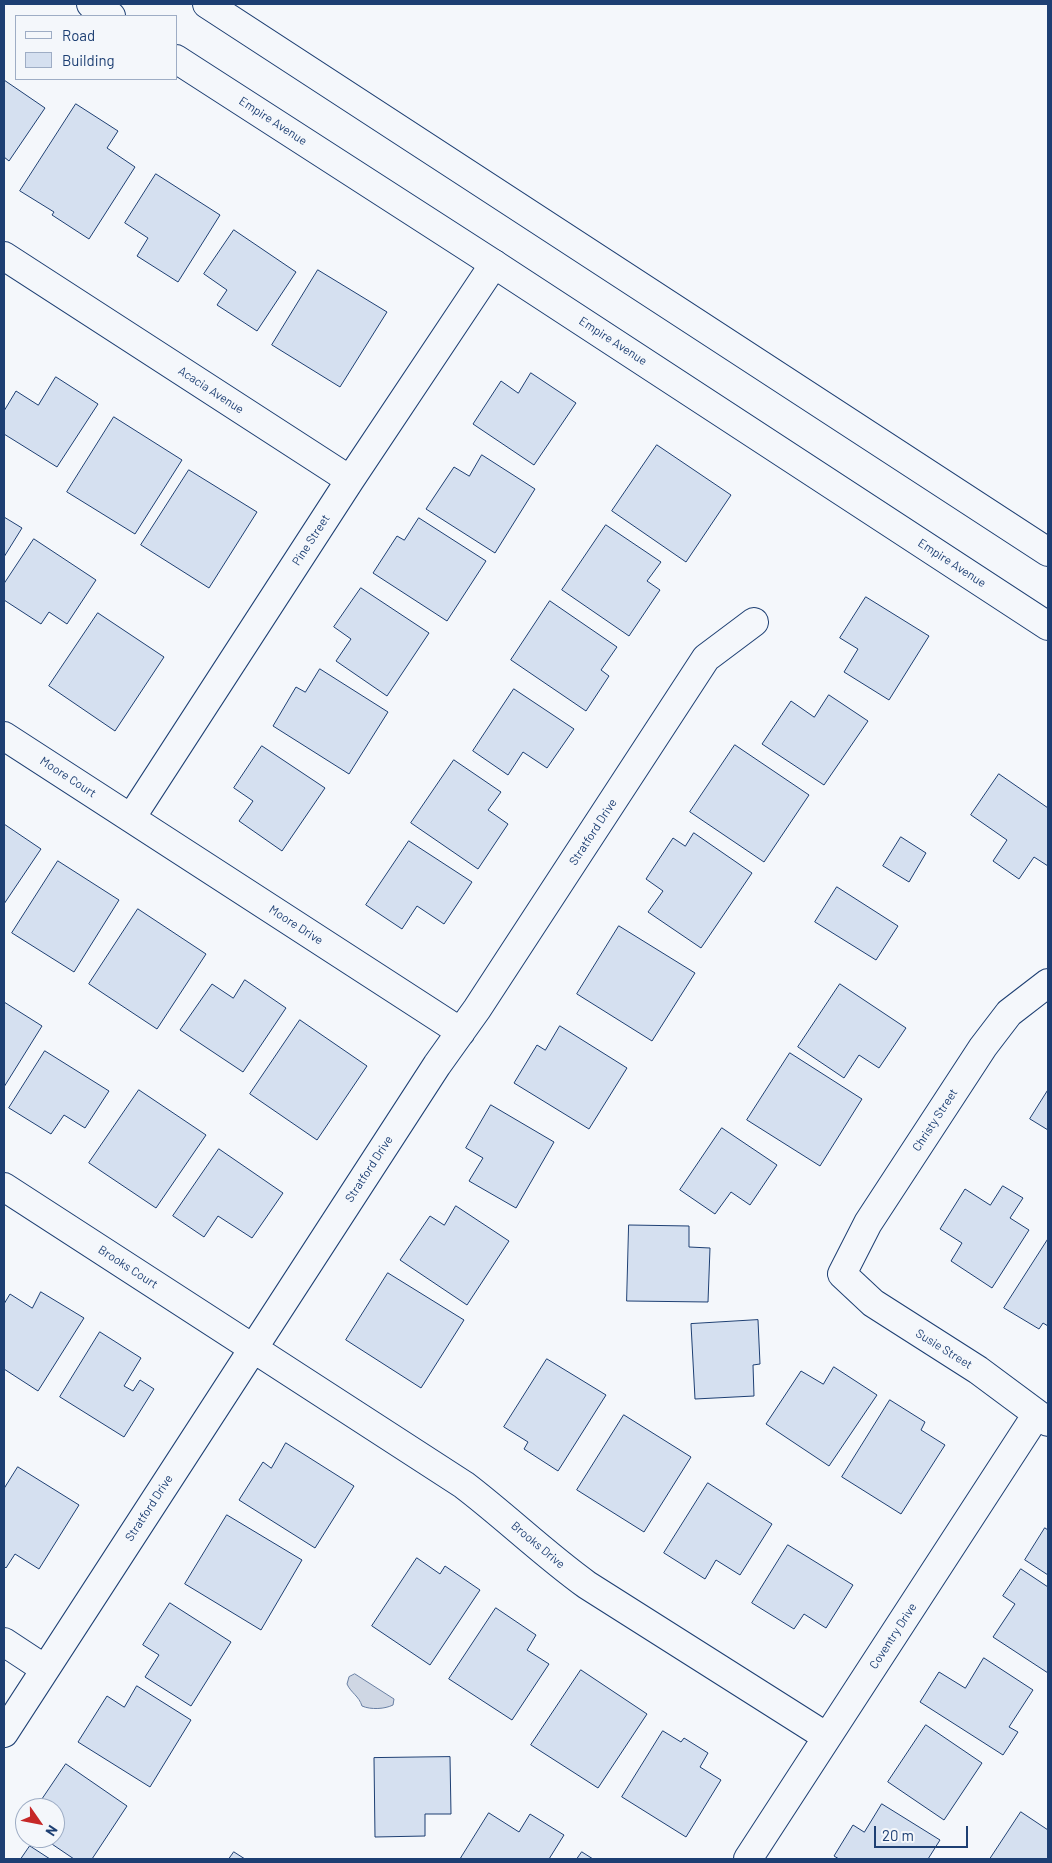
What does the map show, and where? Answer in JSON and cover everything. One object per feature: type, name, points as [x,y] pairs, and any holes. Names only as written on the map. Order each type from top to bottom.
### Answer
[{"type":"street","points":[[91,4],[109,15]]},
{"type":"street","points":[[207,4],[1048,552]]},
{"type":"street","name":"Empire Avenue","points":[[178,60],[1048,626]]},
{"type":"street","name":"Acacia Avenue","points":[[4,256],[350,480]]},
{"type":"street","name":"Pine Street","points":[[131,818],[350,480],[494,264]]},
{"type":"street","name":"Stratford Drive","points":[[4,1733],[252,1348],[477,1009],[706,658],[754,622]]},
{"type":"street","name":"Moore Court","points":[[4,736],[131,818]]},
{"type":"street","name":"Moore Drive","points":[[131,818],[461,1032]]},
{"type":"street","name":"Christy Street","points":[[842,1274],[868,1223],[983,1047],[1009,1013],[1048,983]]},
{"type":"street","name":"Brooks Court","points":[[4,1187],[252,1348]]},
{"type":"street","name":"Susie Street","points":[[842,1274],[873,1303],[978,1370],[1043,1418]]},
{"type":"street","name":"Brooks Drive","points":[[252,1348],[464,1485],[552,1559],[587,1585],[827,1737]]},
{"type":"street","name":"Coventry Drive","points":[[748,1859],[827,1737],[1043,1418]]},
{"type":"street","points":[[4,1642],[45,1669]]},
{"type":"shaded area","points":[[355,1674],[394,1699],[393,1705],[378,1708],[362,1706],[347,1684],[349,1677]]},
{"type":"building","points":[[4,80],[45,108],[9,161],[4,157]]},
{"type":"building","points":[[76,104],[118,131],[107,148],[135,167],[89,239],[52,215],[54,212],[20,191]]},
{"type":"building","points":[[156,174],[220,215],[178,282],[137,256],[148,238],[125,223]]},
{"type":"building","points":[[234,230],[296,272],[257,331],[217,305],[227,290],[204,274]]},
{"type":"building","points":[[318,270],[387,312],[340,387],[272,345]]},
{"type":"building","points":[[531,373],[576,403],[534,465],[473,424],[501,381],[518,393]]},
{"type":"building","points":[[56,377],[98,404],[57,467],[4,434],[4,411],[16,391],[38,405]]},
{"type":"building","points":[[114,417],[182,460],[135,534],[67,492]]},
{"type":"building","points":[[657,445],[731,495],[686,562],[612,511]]},
{"type":"building","points":[[482,455],[535,489],[495,553],[426,509],[454,467],[469,476]]},
{"type":"building","points":[[189,470],[257,512],[209,588],[141,545]]},
{"type":"building","points":[[4,517],[22,528],[4,557]]},
{"type":"building","points":[[419,518],[486,561],[447,621],[373,573],[397,536],[404,540]]},
{"type":"building","points":[[606,525],[661,562],[647,581],[660,590],[629,636],[562,590]]},
{"type":"building","points":[[34,539],[96,580],[67,624],[49,612],[41,624],[4,600],[4,584]]},
{"type":"building","points":[[361,588],[429,633],[387,696],[336,661],[351,639],[334,627]]},
{"type":"building","points":[[866,597],[929,636],[889,700],[844,672],[858,649],[840,638]]},
{"type":"building","points":[[550,601],[617,647],[601,670],[609,676],[586,711],[511,660]]},
{"type":"building","points":[[98,613],[164,657],[115,731],[49,686]]},
{"type":"building","points":[[320,669],[388,712],[349,774],[273,726],[296,687],[305,692]]},
{"type":"building","points":[[514,689],[574,729],[547,768],[523,752],[508,775],[473,751]]},
{"type":"building","points":[[829,695],[868,721],[824,785],[762,744],[791,701],[814,717]]},
{"type":"building","points":[[735,745],[809,795],[764,862],[690,812]]},
{"type":"building","points":[[262,746],[325,788],[282,851],[239,821],[253,801],[234,788]]},
{"type":"building","points":[[454,760],[501,792],[488,810],[508,824],[478,869],[411,823]]},
{"type":"building","points":[[999,774],[1048,808],[1048,866],[1034,857],[1019,879],[993,861],[1007,840],[971,815]]},
{"type":"building","points":[[4,824],[41,849],[4,904]]},
{"type":"building","points":[[694,833],[752,873],[701,948],[648,912],[663,891],[646,879],[673,838],[685,846]]},
{"type":"building","points":[[901,837],[926,853],[909,882],[883,866]]},
{"type":"building","points":[[409,841],[472,882],[444,924],[417,906],[402,929],[366,905]]},
{"type":"building","points":[[58,861],[119,900],[74,972],[12,933]]},
{"type":"building","points":[[837,887],[898,926],[876,960],[815,922]]},
{"type":"building","points":[[138,909],[206,954],[157,1029],[89,984]]},
{"type":"building","points":[[619,926],[695,973],[652,1041],[577,994]]},
{"type":"building","points":[[245,980],[286,1008],[243,1072],[180,1030],[212,984],[233,998]]},
{"type":"building","points":[[840,984],[906,1028],[879,1068],[859,1055],[844,1078],[798,1047]]},
{"type":"building","points":[[4,1002],[42,1026],[4,1087]]},
{"type":"building","points":[[300,1020],[367,1066],[317,1140],[250,1094]]},
{"type":"building","points":[[560,1026],[627,1068],[589,1129],[514,1083],[537,1045],[545,1050]]},
{"type":"building","points":[[45,1051],[109,1091],[85,1128],[64,1115],[51,1134],[9,1108]]},
{"type":"building","points":[[790,1053],[862,1099],[820,1166],[747,1120]]},
{"type":"building","points":[[139,1090],[206,1135],[156,1208],[89,1163]]},
{"type":"building","points":[[1048,1090],[1048,1130],[1030,1119]]},
{"type":"building","points":[[491,1105],[554,1142],[516,1208],[469,1181],[483,1158],[466,1148]]},
{"type":"building","points":[[722,1128],[777,1165],[750,1205],[731,1192],[715,1214],[680,1190]]},
{"type":"building","points":[[219,1149],[283,1193],[252,1238],[218,1216],[204,1237],[173,1216]]},
{"type":"building","points":[[1003,1186],[1023,1198],[1010,1218],[1029,1230],[992,1288],[951,1261],[962,1243],[940,1229],[965,1189],[990,1205]]},
{"type":"building","points":[[456,1206],[509,1241],[467,1305],[400,1260],[430,1216],[444,1225]]},
{"type":"building","points":[[629,1225],[689,1226],[689,1247],[710,1248],[708,1302],[627,1301]]},
{"type":"building","points":[[1048,1239],[1048,1326],[1043,1323],[1039,1329],[1004,1308]]},
{"type":"building","points":[[388,1273],[464,1320],[421,1388],[346,1340]]},
{"type":"building","points":[[41,1292],[84,1318],[38,1391],[4,1369],[4,1304],[10,1294],[32,1308]]},
{"type":"building","points":[[758,1320],[760,1364],[753,1365],[754,1396],[695,1399],[691,1324]]},
{"type":"building","points":[[100,1332],[141,1358],[124,1386],[133,1391],[140,1380],[154,1389],[124,1437],[60,1397]]},
{"type":"building","points":[[547,1359],[606,1395],[558,1471],[524,1449],[528,1442],[504,1427]]},
{"type":"building","points":[[834,1367],[877,1395],[829,1466],[766,1424],[801,1371],[823,1384]]},
{"type":"building","points":[[890,1400],[925,1422],[921,1430],[945,1445],[901,1514],[842,1477]]},
{"type":"building","points":[[624,1415],[691,1457],[644,1532],[577,1490]]},
{"type":"building","points":[[286,1443],[354,1486],[315,1548],[239,1500],[263,1462],[271,1468]]},
{"type":"building","points":[[18,1467],[79,1505],[39,1569],[15,1554],[6,1568],[4,1566],[4,1489]]},
{"type":"building","points":[[708,1483],[772,1524],[740,1575],[716,1560],[705,1579],[664,1553]]},
{"type":"building","points":[[227,1515],[302,1560],[261,1630],[185,1584]]},
{"type":"building","points":[[1045,1528],[1048,1530],[1048,1575],[1025,1560]]},
{"type":"building","points":[[788,1545],[853,1585],[826,1628],[804,1614],[794,1629],[752,1603]]},
{"type":"building","points":[[417,1558],[440,1574],[445,1566],[480,1590],[430,1665],[372,1626]]},
{"type":"building","points":[[1021,1569],[1048,1587],[1048,1673],[993,1637],[1015,1604],[1003,1596]]},
{"type":"building","points":[[170,1603],[231,1642],[191,1706],[145,1677],[159,1655],[143,1645]]},
{"type":"building","points":[[496,1608],[536,1635],[527,1650],[549,1664],[512,1720],[449,1679]]},
{"type":"building","points":[[984,1658],[1033,1690],[1009,1727],[1018,1732],[1003,1755],[920,1702],[939,1672],[965,1688]]},
{"type":"building","points":[[581,1670],[647,1714],[598,1788],[531,1745]]},
{"type":"building","points":[[137,1686],[191,1720],[150,1787],[78,1742],[107,1696],[124,1707]]},
{"type":"building","points":[[926,1725],[982,1763],[944,1820],[888,1782]]},
{"type":"building","points":[[663,1731],[681,1742],[684,1738],[708,1753],[700,1767],[721,1780],[686,1837],[622,1797]]},
{"type":"building","points":[[450,1757],[451,1814],[425,1814],[425,1836],[375,1837],[374,1758]]},
{"type":"building","points":[[66,1764],[127,1806],[92,1859],[74,1859],[58,1848],[65,1848],[65,1798],[43,1798]]},
{"type":"building","points":[[882,1804],[940,1840],[928,1859],[839,1859],[834,1856],[853,1825],[864,1832]]},
{"type":"building","points":[[1021,1812],[1048,1830],[1048,1859],[990,1859]]},
{"type":"building","points":[[489,1813],[519,1832],[530,1814],[564,1835],[549,1859],[461,1858]]},
{"type":"building","points":[[29,1848],[33,1848],[50,1859],[21,1859]]},
{"type":"building","points":[[234,1852],[245,1859],[229,1859]]},
{"type":"building","points":[[582,1852],[593,1859],[577,1859]]}]
